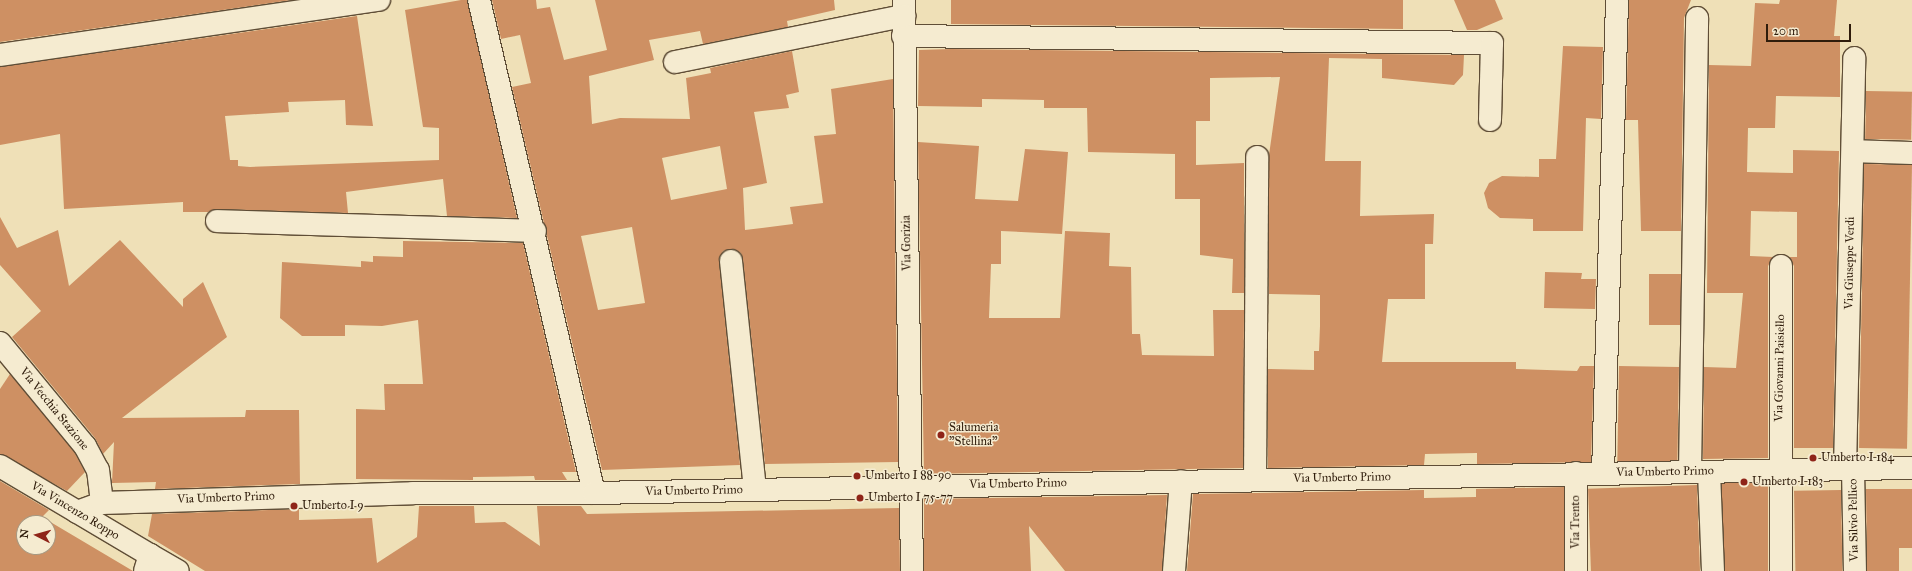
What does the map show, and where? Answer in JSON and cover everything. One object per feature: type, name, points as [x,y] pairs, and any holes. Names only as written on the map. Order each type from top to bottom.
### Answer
[{"type":"street","points":[[0,55],[379,0]]},
{"type":"street","points":[[479,0],[535,231],[594,493]]},
{"type":"street","points":[[1603,473],[1616,0]]},
{"type":"street","points":[[675,62],[904,17],[1492,43],[1490,120]]},
{"type":"street","name":"Via Gorizia","points":[[904,17],[912,571]]},
{"type":"street","points":[[1697,18],[1700,472],[1713,571]]},
{"type":"street","name":"Via Giuseppe Verdi","points":[[1849,469],[1854,58]]},
{"type":"street","points":[[1853,151],[1912,153]]},
{"type":"street","points":[[1255,479],[1257,157]]},
{"type":"street","points":[[217,221],[535,231]]},
{"type":"street","points":[[731,261],[755,489]]},
{"type":"street","name":"Via Giovanni Paisiello","points":[[1781,266],[1779,470],[1781,571]]},
{"type":"street","name":"Via Vecchia Stazione","points":[[0,343],[85,446],[98,470],[102,503]]},
{"type":"street","name":"Via Vincenzo Roppo","points":[[0,466],[77,512],[147,563],[178,571]]},
{"type":"street","name":"Via Umberto Primo","points":[[77,512],[102,503],[413,493],[594,493],[1255,479],[1912,468]]},
{"type":"street","name":"Via Silvio Pellico","points":[[1849,469],[1855,571]]},
{"type":"street","name":"Via Trento","points":[[1576,474],[1576,571]]},
{"type":"street","points":[[1174,571],[1181,481]]},
{"type":"building","points":[[0,0],[292,0],[0,42]]},
{"type":"building","points":[[467,0],[517,218],[447,216],[443,179],[346,192],[348,213],[217,209],[208,212],[183,212],[183,202],[64,209],[60,134],[0,145],[0,67],[357,16],[373,126],[346,125],[345,100],[288,102],[289,112],[225,116],[230,160],[238,160],[238,166],[250,167],[439,160],[439,128],[423,127],[405,10]]},
{"type":"building","points":[[492,0],[536,0],[537,9],[550,7],[564,60],[607,50],[595,0],[834,0],[835,10],[787,21],[788,27],[703,44],[700,31],[649,40],[654,60],[589,76],[592,124],[620,118],[690,119],[686,78],[711,73],[710,68],[792,51],[799,92],[786,95],[789,108],[754,112],[767,183],[743,188],[745,230],[793,224],[790,207],[823,203],[814,136],[836,134],[831,89],[893,79],[898,462],[765,464],[743,260],[741,253],[730,249],[723,251],[719,262],[740,465],[602,470],[512,87],[531,83],[520,35],[501,39]],"holes":[[[720,146],[727,189],[671,200],[662,158]],[[632,227],[645,303],[598,310],[581,236]]]},
{"type":"building","points":[[951,0],[1403,0],[1403,29],[951,24]]},
{"type":"building","points":[[1454,0],[1495,0],[1503,19],[1477,30],[1467,30]]},
{"type":"building","points":[[1629,0],[1691,0],[1684,18],[1681,231],[1641,231],[1638,120],[1626,120]]},
{"type":"building","points":[[1780,0],[1837,0],[1834,36],[1840,36],[1840,97],[1776,96],[1775,128],[1748,128],[1747,172],[1793,173],[1793,150],[1839,151],[1833,448],[1794,448],[1794,266],[1789,257],[1797,257],[1797,212],[1751,211],[1750,256],[1773,257],[1768,266],[1768,458],[1703,459],[1704,367],[1736,368],[1743,293],[1707,293],[1709,65],[1751,66],[1755,3],[1779,4]]},
{"type":"building","points":[[1563,46],[1603,47],[1601,119],[1586,118],[1583,231],[1533,231],[1533,219],[1500,218],[1488,208],[1484,193],[1489,183],[1502,176],[1539,177],[1539,159],[1556,159]]},
{"type":"building","points":[[951,49],[1464,55],[1463,75],[1454,85],[1382,78],[1382,59],[1329,58],[1325,161],[1361,161],[1360,216],[1434,214],[1433,244],[1425,244],[1425,299],[1388,299],[1382,362],[1516,362],[1516,369],[1577,371],[1580,366],[1594,366],[1591,462],[1477,464],[1477,453],[1425,454],[1424,465],[1268,468],[1268,369],[1314,370],[1314,351],[1319,351],[1320,326],[1320,295],[1269,294],[1269,155],[1280,77],[1210,78],[1210,121],[1196,121],[1196,165],[1244,163],[1244,293],[1232,293],[1233,259],[1200,255],[1200,199],[1175,199],[1175,154],[1088,152],[1087,108],[1044,108],[1044,100],[982,99],[982,107],[918,106],[919,50]]},
{"type":"building","points":[[1866,91],[1912,92],[1911,140],[1865,139]]},
{"type":"building","points":[[918,142],[979,146],[975,199],[1018,201],[1025,149],[1068,152],[1062,234],[1001,231],[1001,264],[991,264],[989,318],[1060,318],[1065,231],[1110,233],[1109,266],[1131,267],[1132,334],[1140,334],[1142,355],[1214,356],[1213,310],[1244,310],[1243,468],[924,474]]},
{"type":"building","points":[[1864,164],[1912,165],[1907,449],[1859,448]]},
{"type":"building","points":[[0,217],[17,248],[58,230],[69,286],[120,240],[183,307],[183,299],[203,282],[227,337],[122,418],[245,417],[246,410],[299,410],[300,484],[155,489],[156,482],[112,483],[114,442],[103,454],[95,438],[12,337],[41,311],[0,265]]},
{"type":"building","points":[[403,241],[523,243],[576,472],[562,472],[567,480],[535,480],[534,476],[473,477],[473,480],[356,479],[356,409],[385,410],[384,384],[423,384],[418,320],[382,326],[345,325],[345,336],[302,336],[280,318],[282,262],[361,267],[361,261],[373,262],[373,256],[403,257]]},
{"type":"building","points":[[1545,272],[1582,273],[1581,279],[1596,279],[1595,309],[1544,308]]},
{"type":"building","points":[[1649,274],[1681,274],[1681,325],[1649,325]]},
{"type":"building","points":[[1619,366],[1679,367],[1677,462],[1617,461]]},
{"type":"building","points":[[10,374],[75,453],[85,472],[67,491],[0,454],[0,389]]},
{"type":"building","points":[[0,481],[49,510],[44,515],[16,515],[16,555],[56,555],[56,525],[133,571],[0,571]]},
{"type":"building","points":[[1722,483],[1768,483],[1768,571],[1722,571]]},
{"type":"building","points":[[1697,485],[1700,571],[1591,571],[1588,489]]},
{"type":"building","points":[[1564,487],[1564,571],[1187,571],[1193,494],[1424,490],[1424,498],[1476,497],[1476,489]]},
{"type":"building","points":[[1866,489],[1912,489],[1912,548],[1899,548],[1899,571],[1867,571]]},
{"type":"building","points":[[1841,490],[1842,571],[1795,571],[1794,491]]},
{"type":"building","points":[[1167,495],[1162,571],[1065,571],[1029,526],[1031,571],[924,571],[924,499]]},
{"type":"building","points":[[419,506],[474,506],[475,523],[505,522],[540,546],[537,506],[581,506],[587,514],[899,508],[900,571],[205,571],[148,536],[152,514],[299,509],[299,520],[372,518],[377,563],[417,537]]},
{"type":"place","name":"Salumeria \"Stellina\"","points":[[941,435]]},
{"type":"place","name":"Umberto I 184","points":[[1813,458]]},
{"type":"place","name":"Umberto I 88-90","points":[[857,476]]},
{"type":"place","name":"Umberto I 183","points":[[1744,482]]},
{"type":"place","name":"Umberto I 75-77","points":[[860,498]]},
{"type":"place","name":"Umberto I 9","points":[[294,506]]}]
